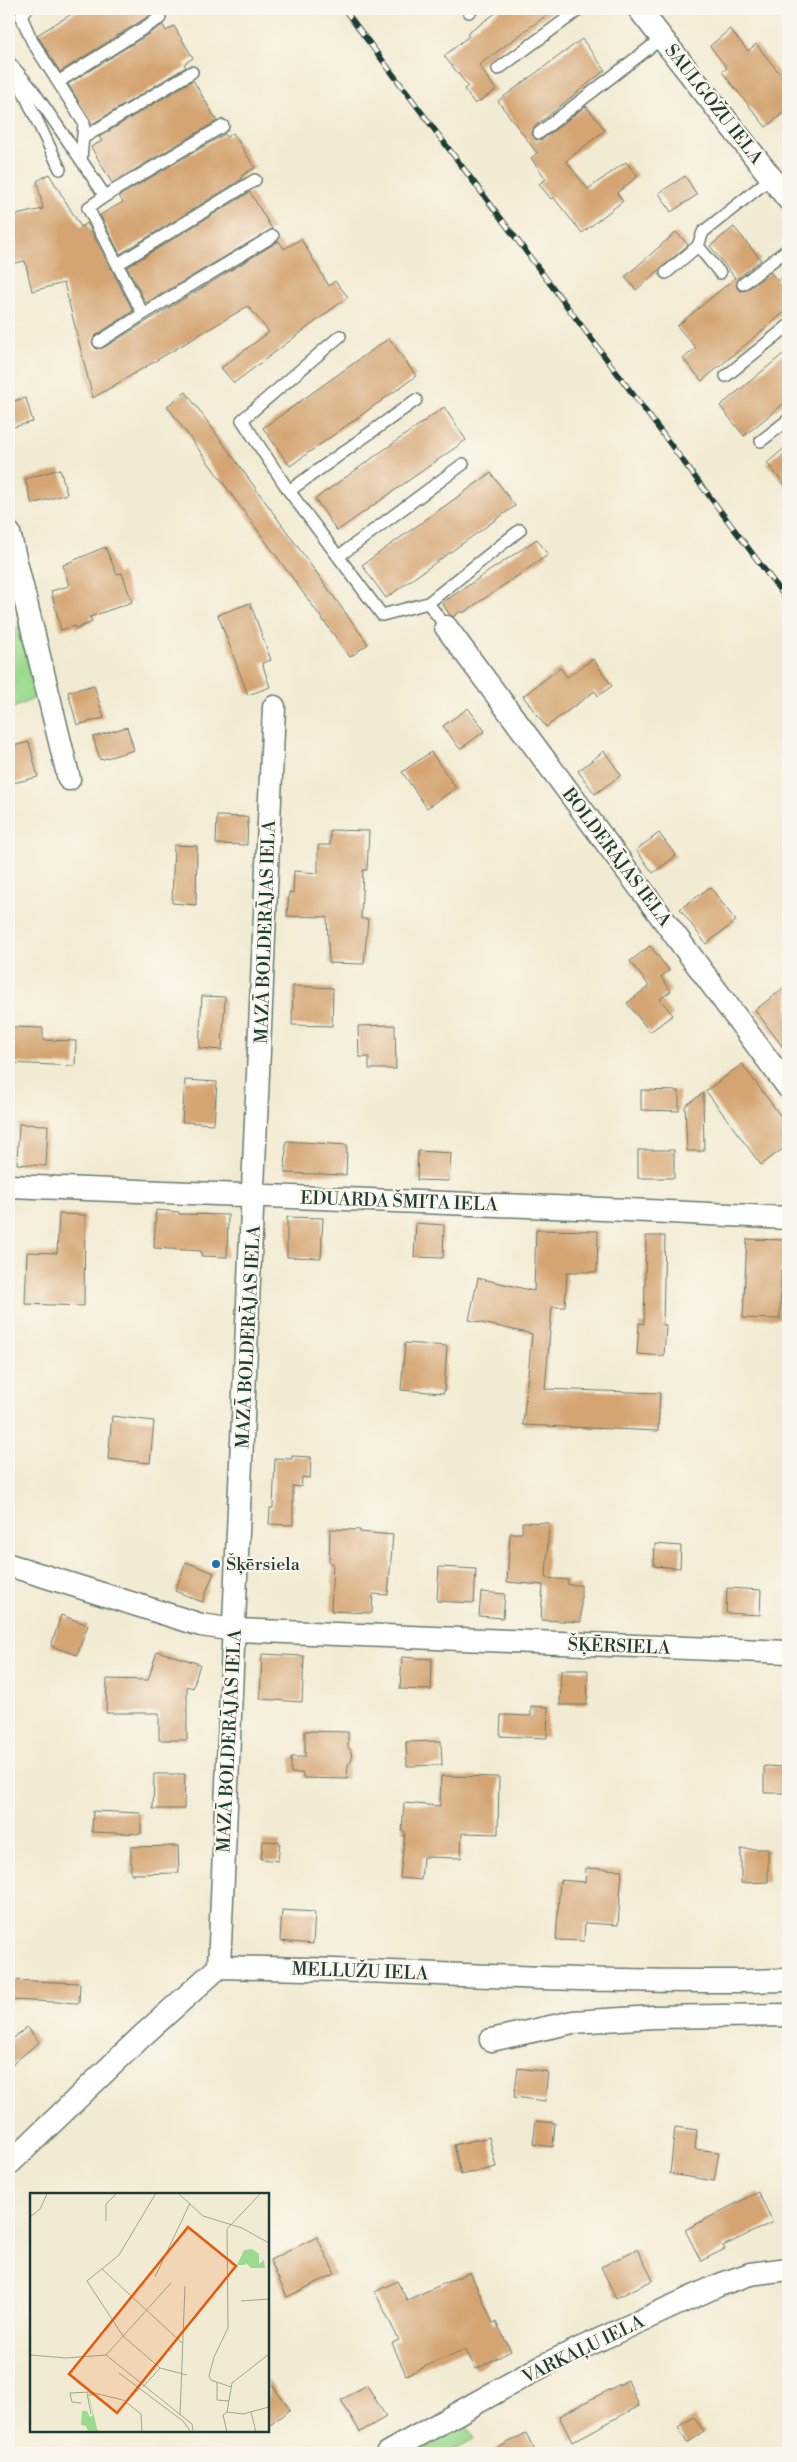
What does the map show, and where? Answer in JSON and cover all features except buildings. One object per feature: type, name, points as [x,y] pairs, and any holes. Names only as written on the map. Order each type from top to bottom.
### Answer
[{"type":"street","name":"SAULGOŽU IELA","points":[[645,11],[662,38],[783,191]]},
{"type":"street","points":[[9,533],[69,779]]},
{"type":"street","name":"BOLDERĀJAS IELA","points":[[446,627],[788,1087]]},
{"type":"street","name":"MAZĀ BOLDERĀJAS IELA","points":[[219,1967],[274,707]]},
{"type":"street","name":"EDUARDA ŠMITA IELA","points":[[9,1186],[788,1218]]},
{"type":"street","name":"ŠĶĒRSIELA","points":[[9,1565],[201,1625],[234,1630],[788,1652]]},
{"type":"street","points":[[9,2164],[141,2037],[219,1967]]},
{"type":"street","name":"MELLUŽU IELA","points":[[219,1967],[329,1968],[582,1980],[788,1980]]},
{"type":"street","points":[[491,2040],[573,2022],[654,2017],[788,2015]]},
{"type":"street","name":"VARKAĻU IELA","points":[[387,2453],[544,2365],[719,2285],[750,2274],[788,2269]]},
{"type":"lane","points":[[27,9],[21,16],[32,41],[84,123],[81,160]]},
{"type":"lane","points":[[498,69],[577,10]]},
{"type":"lane","points":[[58,82],[160,18]]},
{"type":"lane","points":[[539,133],[662,38]]},
{"type":"lane","points":[[9,62],[32,89],[105,196]]},
{"type":"lane","points":[[9,62],[60,169]]},
{"type":"lane","points":[[83,138],[192,72]]},
{"type":"lane","points":[[143,314],[88,208],[223,126]]},
{"type":"lane","points":[[118,264],[255,180]]},
{"type":"lane","points":[[666,273],[698,246],[703,232],[783,191]]},
{"type":"lane","points":[[99,342],[273,236]]},
{"type":"lane","points":[[698,246],[720,273]]},
{"type":"lane","points":[[743,284],[788,249]]},
{"type":"lane","points":[[726,376],[788,326]]},
{"type":"lane","points":[[340,336],[242,420],[289,491],[340,556],[382,615],[428,603],[520,530]]},
{"type":"lane","points":[[289,491],[416,400]]},
{"type":"lane","points":[[762,441],[788,420]]},
{"type":"lane","points":[[340,556],[463,464]]},
{"type":"lane","points":[[428,603],[446,627]]},
{"type":"green space","points":[[20,626],[35,698],[9,710],[9,631]]},
{"type":"green space","points":[[464,2421],[474,2439],[446,2453],[406,2453]]},
{"type":"railway","points":[[344,9],[788,601]]},
{"type":"place","name":"Šķērsiela","points":[[216,1564]]}]
